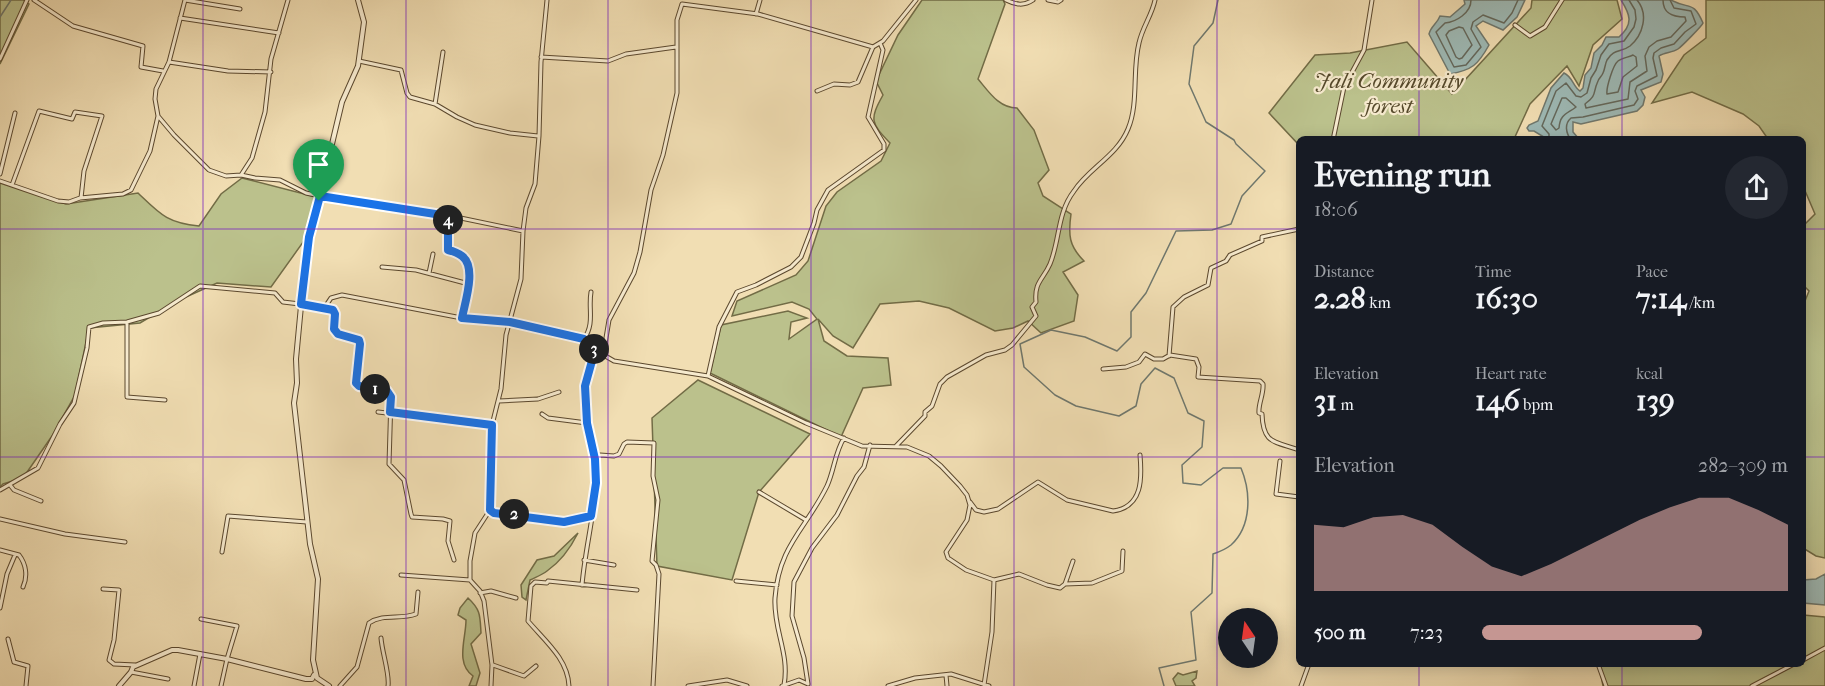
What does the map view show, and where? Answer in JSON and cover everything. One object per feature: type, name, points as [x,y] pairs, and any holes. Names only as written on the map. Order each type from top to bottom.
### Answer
[{"type":"street","points":[[0,59],[27,0]]},
{"type":"street","points":[[34,0],[73,26],[143,46],[141,67],[164,71]]},
{"type":"street","points":[[0,181],[58,201],[69,202],[131,190],[150,151],[158,116],[156,89],[169,62],[185,0],[240,9]]},
{"type":"street","points":[[241,175],[252,158],[265,112],[271,59],[288,0]]},
{"type":"street","points":[[103,589],[119,590],[114,640],[109,660],[114,664],[135,665],[172,650],[227,659],[312,680],[318,579],[308,522],[294,403],[297,383],[296,359],[309,237],[342,102],[356,74],[359,61],[364,22],[358,0]]},
{"type":"street","points":[[491,686],[492,665],[484,601],[470,580],[469,572],[475,533],[490,510],[492,425],[499,401],[506,339],[521,279],[526,208],[535,187],[547,0]]},
{"type":"street","points":[[603,356],[609,320],[634,273],[640,252],[651,190],[663,154],[677,93],[676,47],[679,0]]},
{"type":"street","points":[[756,14],[760,0]]},
{"type":"street","points":[[817,92],[834,84],[850,85],[858,82],[873,47],[880,43],[916,0]]},
{"type":"street","points":[[1006,0],[1016,4],[1026,4],[1033,0]]},
{"type":"street","points":[[1048,0],[1058,2],[1061,0]]},
{"type":"street","points":[[896,446],[933,406],[940,384],[947,377],[986,355],[1005,350],[1012,345],[1036,316],[1032,307],[1036,302],[1035,291],[1049,266],[1061,214],[1067,201],[1075,189],[1117,147],[1129,129],[1139,40],[1149,20],[1155,0]]},
{"type":"street","points":[[1334,136],[1344,87],[1364,50],[1372,0]]},
{"type":"street","points":[[1515,25],[1530,36],[1545,27],[1562,0]]},
{"type":"street","points":[[680,8],[682,4],[686,4],[756,14],[873,47]]},
{"type":"street","points":[[180,18],[279,33]]},
{"type":"street","points":[[708,376],[719,327],[737,292],[791,267],[801,257],[817,210],[828,190],[884,150],[884,144],[868,117],[883,50],[880,43]]},
{"type":"street","points":[[542,57],[608,61],[626,54],[676,47]]},
{"type":"street","points":[[435,104],[443,52]]},
{"type":"street","points":[[359,61],[401,70],[410,97],[435,104],[470,123],[510,133],[539,136]]},
{"type":"street","points":[[169,62],[228,71],[271,72]]},
{"type":"street","points":[[12,185],[39,111],[72,119],[75,112],[102,116],[84,171],[81,198]]},
{"type":"street","points":[[0,174],[15,113]]},
{"type":"street","points":[[158,116],[210,170],[226,176],[241,175],[280,180],[306,193],[320,196],[448,216],[523,231]]},
{"type":"street","points":[[448,216],[448,250],[462,256],[468,263],[469,284],[462,318]]},
{"type":"street","points":[[1169,357],[1173,307],[1184,297],[1208,285],[1211,268],[1226,261],[1230,255],[1262,240],[1262,237],[1296,230]]},
{"type":"street","points":[[429,273],[433,254]]},
{"type":"street","points":[[382,267],[429,273],[469,284]]},
{"type":"street","points":[[0,490],[38,468],[60,424],[74,403],[87,348],[89,327],[103,323],[127,322],[159,313],[200,286],[275,293],[283,302],[333,310],[334,329],[338,334],[359,340],[356,383],[359,386],[387,391],[391,397],[389,464],[404,480],[412,518],[450,521],[448,541],[454,560]]},
{"type":"street","points":[[584,339],[591,320],[591,292]]},
{"type":"street","points":[[325,307],[331,298],[342,295],[462,318],[510,322],[584,339],[603,356],[624,363],[708,376],[755,400],[862,446],[907,447],[929,456],[941,465],[960,486],[976,510],[992,511],[1026,491],[1036,482],[1042,483],[1059,496],[1076,503],[1113,511],[1121,510],[1134,500],[1140,491],[1140,455]]},
{"type":"street","points":[[127,322],[127,397],[165,400]]},
{"type":"street","points":[[582,585],[596,483],[595,459],[587,423],[585,386],[595,350]]},
{"type":"street","points":[[1103,369],[1126,367],[1139,362],[1145,354],[1154,359],[1175,355],[1196,359],[1199,367],[1198,376],[1260,381],[1264,391],[1259,413],[1262,414],[1264,433],[1273,442],[1296,449]]},
{"type":"street","points":[[499,401],[538,399],[559,392]]},
{"type":"street","points":[[378,412],[492,425]]},
{"type":"street","points":[[542,414],[548,418],[587,423]]},
{"type":"street","points":[[783,686],[787,664],[775,605],[784,556],[828,483],[843,438]]},
{"type":"street","points":[[595,459],[600,455],[620,454],[627,442],[654,443],[653,476],[658,500],[652,561],[659,574],[653,686]]},
{"type":"street","points":[[808,685],[804,658],[792,616],[794,582],[812,549],[837,515],[864,467],[870,445]]},
{"type":"street","points":[[1280,461],[1276,494],[1296,497]]},
{"type":"street","points":[[10,485],[14,490],[41,501]]},
{"type":"street","points":[[759,492],[806,520]]},
{"type":"street","points":[[969,501],[970,509],[967,520],[946,552],[948,558],[966,570],[994,580],[1019,574],[1054,588],[1060,588],[1065,584],[1073,561]]},
{"type":"street","points":[[490,510],[498,514],[556,521],[575,521],[591,516]]},
{"type":"street","points":[[222,552],[228,516],[308,522]]},
{"type":"street","points":[[0,519],[65,534],[125,542]]},
{"type":"street","points":[[0,550],[19,555],[26,569],[23,587]]},
{"type":"street","points":[[1065,584],[1092,583],[1122,571],[1123,551]]},
{"type":"street","points":[[0,608],[6,574],[15,555]]},
{"type":"street","points":[[584,560],[614,565]]},
{"type":"street","points":[[401,575],[470,580]]},
{"type":"street","points":[[984,685],[992,632],[994,580]]},
{"type":"street","points":[[569,686],[568,678],[555,650],[528,621],[527,616],[531,603],[530,589],[538,581],[636,590]]},
{"type":"street","points":[[736,581],[777,585]]},
{"type":"street","points":[[480,593],[491,591],[516,598]]},
{"type":"street","points":[[340,686],[357,667],[369,623],[386,616],[416,614],[418,592]]},
{"type":"street","points":[[201,619],[237,626],[221,686]]},
{"type":"street","points":[[381,638],[388,686]]},
{"type":"street","points":[[8,639],[14,662],[28,666],[26,686]]},
{"type":"street","points":[[1806,658],[1825,648]]},
{"type":"street","points":[[194,686],[200,654]]},
{"type":"street","points":[[120,686],[135,665]]},
{"type":"street","points":[[492,665],[524,676],[536,666]]},
{"type":"street","points":[[1301,686],[1308,667]]},
{"type":"street","points":[[1599,667],[1606,686]]},
{"type":"street","points":[[1752,686],[1788,667]]},
{"type":"street","points":[[131,672],[168,679]]},
{"type":"street","points":[[314,674],[316,678],[329,686]]},
{"type":"street","points":[[946,675],[947,686]]},
{"type":"street","points":[[888,686],[915,678],[958,675],[977,684],[989,686]]},
{"type":"street","points":[[688,686],[727,680],[747,686]]},
{"type":"street","points":[[783,686],[799,680],[808,685]]},
{"type":"green space","points":[[0,0],[23,0],[29,4],[0,64]]},
{"type":"green space","points":[[922,0],[1003,0],[1005,4],[978,79],[1000,102],[1017,108],[1034,130],[1049,170],[1038,183],[1043,196],[1071,214],[1071,240],[1075,250],[1084,261],[1063,272],[1078,295],[1074,321],[1041,333],[1028,321],[1013,328],[995,331],[949,308],[919,301],[880,304],[853,348],[833,336],[818,319],[824,341],[847,356],[888,358],[891,385],[863,388],[841,437],[710,373],[721,325],[788,311],[807,318],[791,322],[789,339],[817,319],[809,309],[792,302],[732,316],[737,301],[796,275],[808,261],[826,206],[837,192],[881,161],[890,143],[879,131],[874,121],[883,95],[876,81],[898,35]]},
{"type":"green space","name":"Jali Community forest","points":[[1532,0],[1617,0],[1622,19],[1593,45],[1579,86],[1567,66],[1530,104],[1515,136],[1296,136],[1296,142],[1269,113],[1315,55],[1350,53],[1407,42],[1452,94],[1531,8]]},
{"type":"green space","points":[[1706,0],[1825,0],[1825,558],[1806,550],[1806,298],[1809,291],[1806,288],[1806,223],[1815,214],[1806,193],[1806,136],[1766,136],[1759,126],[1743,114],[1692,92],[1652,103],[1684,55],[1706,38]]},
{"type":"green space","points":[[242,178],[320,198],[311,231],[271,287],[217,283],[177,301],[140,323],[89,328],[75,395],[52,436],[23,478],[0,487],[0,182],[66,204],[138,193],[152,207],[171,220],[199,226],[221,194]]},
{"type":"green space","points":[[698,380],[810,434],[759,492],[732,580],[657,566],[652,418]]},
{"type":"green space","points":[[578,533],[569,549],[556,563],[530,580],[526,600],[522,597],[521,585],[537,560],[554,556]]},
{"type":"green space","points":[[468,598],[478,610],[481,633],[471,644],[480,673],[476,686],[469,686],[473,676],[464,664],[463,658],[466,620],[458,615],[460,608]]},
{"type":"green space","points":[[1806,615],[1825,617],[1825,686],[1603,686],[1599,667],[1806,667]]},
{"type":"green space","points":[[1197,671],[1196,678],[1192,681],[1195,686],[1176,686],[1173,679],[1178,673],[1183,675]]},
{"type":"water","points":[[1464,0],[1525,0],[1517,17],[1503,30],[1483,21],[1476,26],[1489,45],[1474,66],[1450,74],[1429,34],[1440,16],[1450,17],[1465,4]]},
{"type":"water","points":[[1621,0],[1671,0],[1693,8],[1703,23],[1678,49],[1659,56],[1663,74],[1661,82],[1641,90],[1645,97],[1643,105],[1637,111],[1581,124],[1573,122],[1573,132],[1576,136],[1542,136],[1529,131],[1527,128],[1529,125],[1538,121],[1551,88],[1564,73],[1580,91],[1583,88],[1585,75],[1591,68],[1594,53],[1606,37],[1619,37],[1627,28],[1629,19]]},
{"type":"water","points":[[1825,574],[1825,605],[1806,603],[1806,580],[1816,579]]},
{"type":"waterway","points":[[0,17],[11,0]]},
{"type":"waterway","points":[[1164,686],[1159,668],[1196,660],[1191,612],[1212,593],[1213,554],[1231,545],[1243,528],[1248,498],[1241,468],[1223,468],[1201,485],[1183,483],[1182,465],[1202,447],[1204,421],[1188,413],[1174,378],[1155,368],[1141,384],[1136,406],[1119,416],[1076,406],[1055,395],[1024,367],[1020,344],[1051,330],[1085,337],[1117,351],[1131,337],[1131,312],[1146,293],[1176,231],[1212,230],[1231,224],[1242,196],[1265,171],[1234,140],[1206,122],[1189,84],[1194,46],[1213,23],[1218,0]]},
{"type":"route","points":[[320,196],[448,216],[448,250],[462,256],[468,263],[469,284],[462,318],[510,322],[584,339],[595,350],[585,386],[587,423],[595,459],[596,483],[591,516],[564,522],[494,513],[490,510],[492,425],[390,412],[391,397],[387,391],[359,386],[356,383],[359,340],[338,334],[334,329],[333,310],[301,304],[306,253],[319,201],[320,196]]}]
